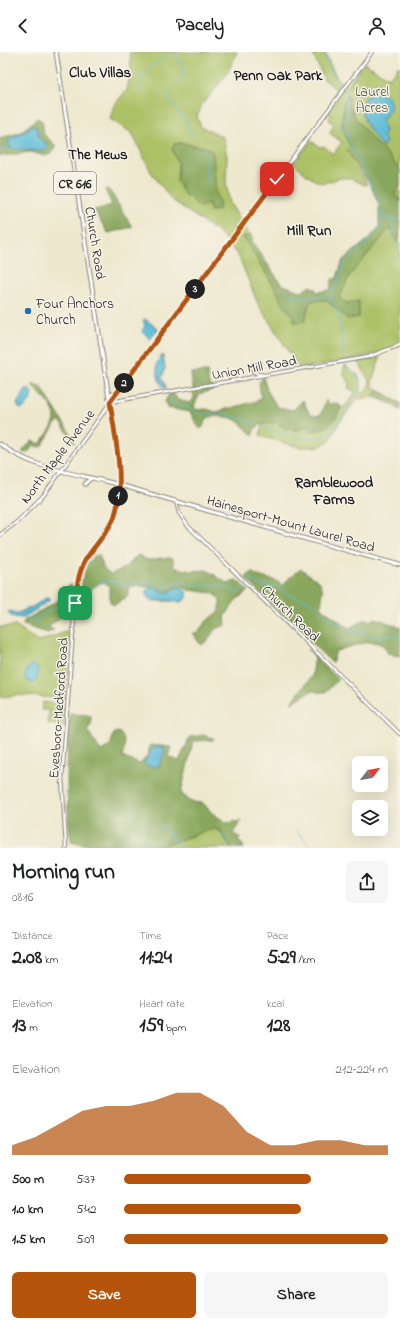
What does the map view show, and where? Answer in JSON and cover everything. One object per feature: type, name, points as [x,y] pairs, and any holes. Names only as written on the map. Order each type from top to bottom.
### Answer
[{"type":"main road","name":"Church Road","points":[[56,52],[119,464],[118,484]]},
{"type":"main road","name":"North Maple Avenue","points":[[0,534],[16,523],[33,506],[372,52]]},
{"type":"main road","name":"Union Mill Road","points":[[110,402],[368,357],[400,345]]},
{"type":"main road","points":[[253,371],[258,374],[266,375]]},
{"type":"main road","points":[[108,392],[111,394],[117,393]]},
{"type":"main road","name":"Hainesport-Mount Laurel Road","points":[[0,444],[25,459],[60,471],[118,484],[400,565]]},
{"type":"main road","points":[[85,484],[92,478]]},
{"type":"main road","name":"Evesboro-Medford Road","points":[[66,848],[62,777],[76,592],[80,571],[113,519],[117,505],[118,484]]},
{"type":"main road","name":"Church Road","points":[[176,501],[181,517],[188,526],[400,734]]},
{"type":"green space","name":"Laurel Acres","points":[[130,52],[237,52],[227,74],[202,105],[197,117],[201,127],[223,137],[227,156],[226,183],[230,203],[248,233],[258,261],[287,289],[318,298],[339,286],[388,223],[375,192],[347,149],[367,184],[365,185],[344,178],[319,182],[309,177],[294,163],[311,141],[320,147],[324,146],[333,154],[342,142],[329,133],[334,125],[330,121],[329,118],[331,116],[328,111],[364,63],[389,78],[399,66],[400,345],[380,353],[300,369],[258,304],[239,257],[222,235],[172,200],[151,172],[132,133],[110,119],[114,105],[127,90],[131,71]]},
{"type":"green space","points":[[324,52],[337,78],[344,85],[339,92],[324,79],[313,54]]},
{"type":"green space","points":[[347,94],[350,107],[356,119],[400,170],[400,187],[396,189],[395,195],[400,201],[400,228],[397,244],[390,228],[350,275],[339,299],[347,303],[359,301],[359,317],[348,319],[326,300],[312,301],[309,304],[305,321],[294,322],[294,317],[283,304],[274,286],[243,237],[251,235],[253,243],[281,284],[302,292],[309,286],[315,288],[317,292],[330,290],[333,278],[336,280],[343,260],[368,240],[379,227],[379,205],[369,181],[350,147],[342,126],[344,101]]},
{"type":"green space","points":[[38,118],[43,122],[43,133],[56,146],[51,154],[44,156],[31,152],[0,156],[0,138],[19,133]]},
{"type":"green space","points":[[181,143],[209,148],[213,153],[216,192],[220,205],[219,210],[211,211],[208,203],[200,207],[196,205],[190,196],[186,197],[177,181],[178,163],[172,149],[174,144]]},
{"type":"green space","points":[[108,189],[132,227],[108,233],[94,210],[112,205],[105,190]]},
{"type":"green space","points":[[380,357],[372,386],[380,391],[375,393],[374,397],[357,399],[339,423],[330,440],[319,447],[299,447],[260,436],[262,424],[277,422],[296,431],[340,410],[340,406],[344,408],[356,392],[348,388],[349,383],[343,373],[345,365],[358,376],[361,391],[363,393],[367,390],[370,382],[358,361]]},
{"type":"green space","points":[[207,372],[209,385],[215,389],[200,394],[194,406],[196,410],[206,409],[216,412],[257,401],[261,397],[259,383],[263,377],[267,390],[277,407],[293,410],[303,400],[309,413],[317,416],[321,414],[326,400],[329,404],[336,403],[340,406],[340,410],[327,427],[311,431],[307,427],[295,430],[288,429],[277,422],[262,424],[254,429],[253,436],[242,425],[229,417],[208,417],[202,428],[199,428],[190,412],[168,408],[165,402],[169,394],[174,394],[178,400],[190,403],[194,398],[191,373]]},
{"type":"green space","points":[[33,384],[38,387],[40,385],[75,441],[74,443],[60,421],[56,423],[41,447],[34,446],[28,452],[23,453],[23,450],[32,441],[40,444],[52,427],[55,417],[52,408],[33,386]]},
{"type":"green space","points":[[380,391],[400,403],[400,411],[392,404],[374,397],[375,393]]},
{"type":"green space","points":[[99,555],[104,569],[111,574],[125,568],[138,555],[148,560],[169,557],[173,558],[174,567],[191,571],[207,570],[228,584],[237,580],[248,591],[237,599],[225,616],[226,625],[215,629],[208,640],[201,645],[192,633],[198,633],[201,627],[219,611],[220,600],[213,593],[189,590],[182,586],[174,588],[169,592],[183,588],[187,595],[183,601],[154,601],[147,597],[146,592],[151,587],[131,586],[127,597],[114,605],[110,602],[110,588],[105,582],[100,583],[80,597],[82,581],[88,563],[89,561],[91,562],[93,556]]},
{"type":"green space","points":[[301,569],[320,582],[323,590],[321,608],[349,628],[366,619],[370,621],[375,618],[400,627],[400,656],[388,654],[385,647],[373,642],[357,644],[336,651],[332,663],[245,578],[252,572],[260,577],[275,581],[283,586],[290,577]]},
{"type":"green space","points":[[69,585],[74,585],[72,605],[67,607],[65,614],[48,627],[54,630],[48,633],[23,625],[24,621],[65,596]]},
{"type":"green space","points":[[16,626],[38,642],[71,630],[65,699],[20,695],[0,697],[0,627]]},
{"type":"green space","points":[[306,647],[337,678],[337,680],[326,692],[316,692],[313,690],[291,703],[312,676],[315,657]]},
{"type":"green space","points":[[43,702],[64,705],[64,726],[48,724],[49,710],[41,710]]},
{"type":"green space","points":[[70,714],[88,715],[91,717],[91,725],[87,730],[101,751],[110,746],[114,733],[119,732],[123,738],[124,744],[122,757],[140,764],[148,755],[150,745],[171,747],[168,757],[179,761],[190,737],[204,735],[214,738],[213,740],[193,741],[181,793],[191,802],[203,803],[212,813],[227,823],[241,821],[233,833],[240,838],[238,841],[244,848],[231,848],[220,830],[211,829],[166,845],[151,848],[88,845],[71,841],[67,778]]},
{"type":"green space","points":[[210,829],[219,830],[231,848],[151,848],[166,845]]},
{"type":"water","points":[[378,92],[386,96],[391,103],[390,109],[382,121],[385,131],[383,136],[386,142],[383,146],[377,141],[369,129],[362,110],[365,98],[370,94]]},
{"type":"water","points":[[32,125],[37,128],[42,141],[48,144],[47,148],[33,151],[13,149],[8,146],[9,139],[27,130]]},
{"type":"water","points":[[145,319],[158,329],[158,331],[150,339],[142,331],[145,326],[143,320]]},
{"type":"water","points":[[163,355],[165,368],[162,378],[166,387],[165,389],[160,382],[157,372],[158,362]]},
{"type":"water","points":[[26,389],[29,389],[32,392],[31,397],[28,405],[21,409],[17,404]]},
{"type":"water","points":[[151,587],[165,593],[178,588],[183,588],[187,592],[187,598],[181,602],[150,600],[147,598],[146,593]]},
{"type":"water","points":[[46,598],[49,598],[49,601],[23,618],[13,617],[8,613],[9,611],[18,613],[34,606]]},
{"type":"water","points":[[34,664],[36,668],[39,668],[37,679],[34,683],[28,682],[25,678],[27,669]]},
{"type":"water","points":[[159,746],[164,748],[165,751],[159,766],[154,767],[145,765],[144,763],[152,749]]},
{"type":"waterway","points":[[143,92],[139,87],[143,74],[169,52]]},
{"type":"waterway","points":[[175,52],[185,70],[177,83]]},
{"type":"waterway","points":[[323,52],[333,76],[343,88]]},
{"type":"waterway","points":[[172,90],[168,98],[188,123],[190,135],[192,137]]},
{"type":"waterway","points":[[345,357],[338,315],[331,296],[345,262],[368,242],[374,232],[378,230],[381,221],[378,198],[349,143],[347,133],[343,127],[347,118],[346,91]]},
{"type":"waterway","points":[[0,150],[9,147]]},
{"type":"waterway","points":[[203,149],[206,157],[207,183]]},
{"type":"waterway","points":[[381,215],[391,219],[400,220]]},
{"type":"waterway","points":[[392,219],[393,236],[400,249]]},
{"type":"waterway","points":[[285,290],[294,296],[300,297],[330,297]]},
{"type":"waterway","points":[[262,426],[276,432],[304,438],[328,435],[360,390],[360,379],[358,375],[348,368],[345,363]]},
{"type":"waterway","points":[[166,389],[172,403],[191,409],[202,415],[222,414],[243,419],[255,424]]},
{"type":"waterway","points":[[248,583],[253,580],[261,585],[277,587],[289,595],[310,601],[329,619],[340,623],[347,630],[361,632],[372,637],[391,635],[400,637]]},
{"type":"waterway","points":[[60,606],[79,597],[101,582],[107,581],[117,582],[126,586],[132,583],[152,583],[163,588],[178,582],[182,582],[194,585],[227,588],[237,593],[246,586]]},
{"type":"waterway","points":[[23,618],[35,621],[43,614],[56,608]]},
{"type":"waterway","points":[[160,824],[182,848]]},
{"type":"waterway","points":[[143,828],[143,840],[147,848]]},
{"type":"waterway","points":[[296,830],[312,848]]},
{"type":"waterway","points":[[222,833],[233,848]]},
{"type":"place","name":"Four Anchors Church","points":[[28,311]]},
{"type":"district","name":"Club Villas","points":[[100,72]]},
{"type":"district","name":"Penn Oak Park","points":[[278,75]]},
{"type":"district","name":"The Mews","points":[[98,154]]},
{"type":"district","name":"Mill Run","points":[[309,230]]},
{"type":"district","name":"Ramblewood Farms","points":[[334,490]]},
{"type":"route","points":[[75,603],[80,571],[113,519],[117,505],[119,464],[110,402],[277,179]]}]
